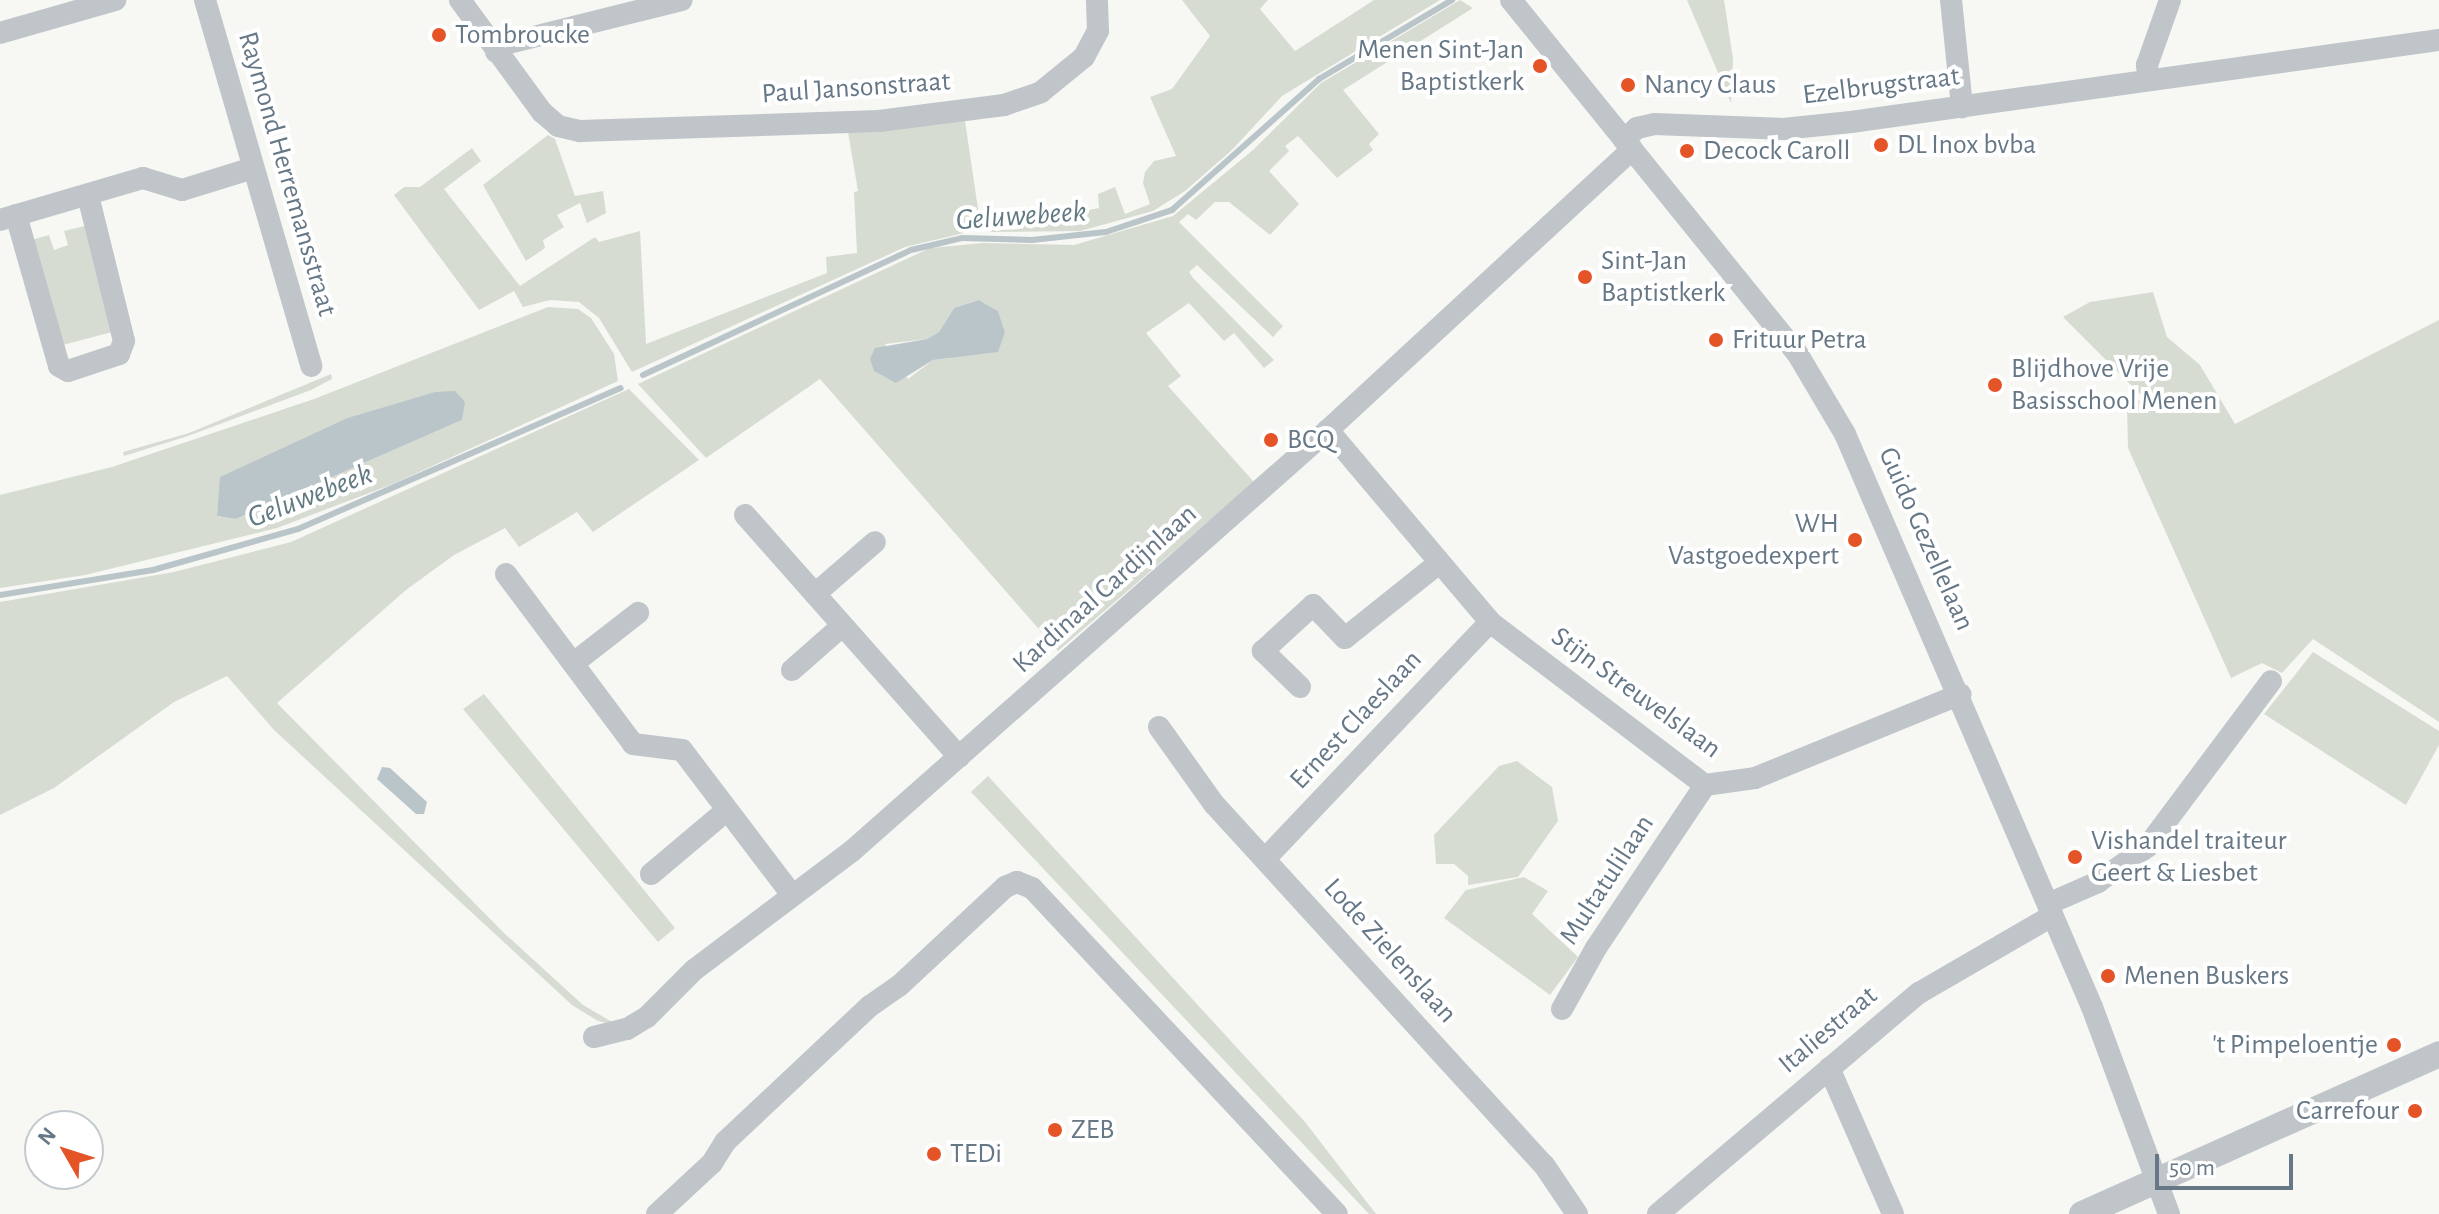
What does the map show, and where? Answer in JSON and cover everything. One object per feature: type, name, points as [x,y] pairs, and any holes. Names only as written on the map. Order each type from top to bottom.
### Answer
[{"type":"street","points":[[0,33],[115,0]]},
{"type":"street","name":"Raymond Herremansstraat","points":[[205,0],[311,366]]},
{"type":"street","points":[[460,0],[496,52],[505,44],[682,0]]},
{"type":"street","name":"Paul Jansonstraat","points":[[496,52],[558,126],[580,131],[879,121],[1004,105],[1041,92],[1084,57],[1098,31],[1097,0]]},
{"type":"street","name":"Guido Gezellelaan","points":[[1511,0],[1797,353],[1826,400],[1866,476],[1961,694],[2137,1118],[2169,1214]]},
{"type":"street","points":[[1951,0],[1962,107]]},
{"type":"street","points":[[2149,80],[2147,65],[2170,0]]},
{"type":"street","name":"Ezelbrugstraat","points":[[1628,145],[1637,128],[1654,124],[1783,129],[2439,40]]},
{"type":"street","name":"Kardinaal Cardijnlaan","points":[[594,1037],[627,1029],[647,1017],[694,970],[852,851],[1328,430],[1628,145]]},
{"type":"street","points":[[88,195],[124,341],[119,354],[68,371],[59,366],[8,218],[143,178],[182,190],[253,168]]},
{"type":"street","name":"Stijn Streuvelslaan","points":[[1328,430],[1490,622],[1705,785],[1755,778],[1961,694]]},
{"type":"street","points":[[745,515],[959,757]]},
{"type":"street","points":[[815,594],[875,542]]},
{"type":"street","points":[[1300,687],[1263,651],[1313,605],[1345,638],[1439,563]]},
{"type":"street","points":[[506,574],[575,662],[633,744],[682,750],[792,895]]},
{"type":"street","points":[[575,662],[638,613]]},
{"type":"street","name":"Ernest Claeslaan","points":[[1265,859],[1490,622]]},
{"type":"street","points":[[792,670],[842,626]]},
{"type":"street","name":"Italiestraat","points":[[1658,1214],[1919,993],[2098,882],[2147,847],[2271,681]]},
{"type":"street","name":"Lode Zielenslaan","points":[[1159,727],[1214,804],[1544,1165],[1577,1214]]},
{"type":"street","name":"Multatulilaan","points":[[1562,1009],[1596,948],[1705,785]]},
{"type":"street","points":[[651,874],[727,810]]},
{"type":"street","points":[[657,1214],[712,1163],[725,1142],[870,1006],[899,986],[1005,887],[1017,882],[1032,888],[1337,1214]]},
{"type":"street","points":[[2082,1214],[2156,1178],[2439,1054]]},
{"type":"street","points":[[1829,1068],[1893,1214]]},
{"type":"shaded area","points":[[1182,0],[1268,0],[1260,9],[1295,51],[1374,0],[1440,0],[1282,96],[1232,150],[1185,191],[1153,211],[1080,231],[991,232],[997,215],[1009,212],[1038,220],[1099,208],[1098,194],[1115,187],[1125,214],[1150,204],[1143,183],[1145,172],[1154,161],[1176,156],[1150,97],[1172,89],[1210,36]]},
{"type":"shaded area","points":[[1460,0],[1473,8],[1343,90],[1379,134],[1369,144],[1373,150],[1337,178],[1298,136],[1285,146],[1289,151],[1269,171],[1299,204],[1270,235],[1229,202],[1215,202],[1196,220],[1188,214],[1179,222],[1283,326],[1273,337],[1197,265],[1189,272],[1193,278],[1274,360],[1264,368],[1234,333],[1224,341],[1189,303],[1146,333],[1181,376],[1168,386],[1254,482],[1058,651],[820,379],[706,458],[638,384],[930,248],[983,243],[1074,245],[1173,216],[1253,150],[1321,83]],"holes":[[[979,300],[998,311],[1005,332],[950,358],[933,360],[908,379],[885,344],[927,339],[939,332],[954,308]]]},
{"type":"shaded area","points":[[1687,0],[1724,0],[1733,59],[1731,103]]},
{"type":"shaded area","points":[[965,121],[981,229],[905,247],[632,372],[599,318],[579,302],[550,300],[523,307],[514,291],[479,310],[394,195],[404,187],[420,187],[472,148],[481,161],[444,189],[520,286],[595,237],[599,242],[640,231],[646,344],[827,273],[826,257],[857,253],[854,192],[858,191],[848,132]]},
{"type":"shaded area","points":[[548,135],[555,139],[575,196],[603,191],[606,213],[587,223],[580,203],[557,215],[564,227],[543,240],[545,248],[526,261],[483,185]]},
{"type":"shaded area","points":[[85,226],[112,332],[59,346],[31,240],[49,235],[54,250],[68,245],[64,231]]},
{"type":"shaded area","points":[[2153,292],[2167,337],[2200,365],[2235,424],[2439,320],[2439,722],[2313,639],[2282,673],[2262,663],[2231,678],[2128,448],[2127,406],[2144,398],[2063,317],[2090,302]]},
{"type":"shaded area","points":[[979,300],[998,311],[1005,332],[998,352],[933,360],[896,383],[874,371],[870,359],[875,348],[927,339],[939,332],[954,308]]},
{"type":"shaded area","points":[[548,307],[578,309],[591,318],[614,354],[618,381],[393,484],[277,528],[85,575],[0,588],[0,495],[112,467],[314,399]],"holes":[[[436,392],[462,420],[236,519],[217,516],[221,477],[347,418]]]},
{"type":"shaded area","points":[[331,374],[332,379],[311,390],[188,436],[124,456],[123,452],[189,433]]},
{"type":"shaded area","points":[[629,389],[699,460],[593,532],[577,512],[519,547],[505,528],[454,555],[406,590],[277,703],[503,932],[583,1005],[619,1026],[598,1021],[572,1005],[274,730],[227,676],[174,702],[54,788],[0,815],[0,602],[174,572],[291,542]]},
{"type":"shaded area","points":[[455,391],[465,402],[462,420],[236,519],[217,516],[220,477],[347,418],[435,392]]},
{"type":"shaded area","points":[[2313,652],[2439,731],[2439,745],[2406,805],[2264,714]]},
{"type":"shaded area","points":[[484,694],[675,928],[658,942],[463,709]]},
{"type":"shaded area","points":[[1517,761],[1552,787],[1558,821],[1518,877],[1468,885],[1468,876],[1454,864],[1436,864],[1434,835],[1499,766]]},
{"type":"shaded area","points":[[382,767],[390,768],[427,802],[424,814],[416,814],[377,779]]},
{"type":"shaded area","points":[[988,776],[1305,1122],[1376,1214],[1369,1214],[971,792]]},
{"type":"shaded area","points":[[1524,877],[1548,891],[1532,914],[1578,957],[1550,995],[1444,918],[1466,890]]},
{"type":"waterway","name":"Geluwebeek","points":[[643,375],[911,250],[962,238],[1032,240],[1106,232],[1172,210],[1319,79],[1452,0]]},
{"type":"waterway","name":"Geluwebeek","points":[[0,595],[153,570],[298,529],[620,388]]},
{"type":"place","name":"Tombroucke","points":[[439,35]]},
{"type":"place","name":"Menen Sint-Jan Baptistkerk","points":[[1540,66]]},
{"type":"place","name":"Nancy Claus","points":[[1628,85]]},
{"type":"place","name":"DL Inox bvba","points":[[1881,145]]},
{"type":"place","name":"Decock Caroll","points":[[1687,151]]},
{"type":"place","name":"Sint-Jan Baptistkerk","points":[[1585,277]]},
{"type":"place","name":"Frituur Petra","points":[[1716,340]]},
{"type":"place","name":"Blijdhove Vrije Basisschool Menen","points":[[1995,385]]},
{"type":"place","name":"BCQ","points":[[1271,440]]},
{"type":"place","name":"WH Vastgoedexpert","points":[[1855,540]]},
{"type":"place","name":"Vishandel traiteur Geert & Liesbet","points":[[2075,857]]},
{"type":"place","name":"Menen Buskers","points":[[2108,976]]},
{"type":"place","name":"'t Pimpeloentje","points":[[2394,1045]]},
{"type":"place","name":"Carrefour","points":[[2415,1111]]},
{"type":"place","name":"ZEB","points":[[1055,1130]]},
{"type":"place","name":"TEDi","points":[[934,1154]]}]
